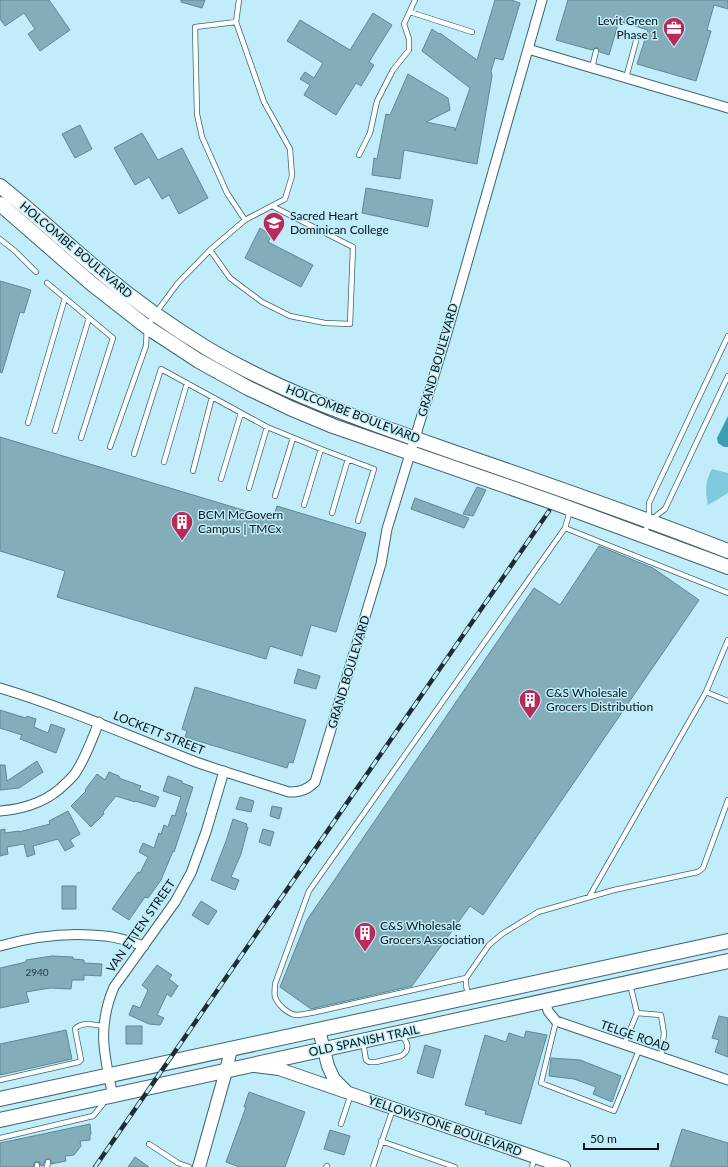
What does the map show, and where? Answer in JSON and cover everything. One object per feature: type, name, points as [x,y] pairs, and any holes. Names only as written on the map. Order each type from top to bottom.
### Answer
[{"type":"main road","name":"HOLCOMBE BOULEVARD","points":[[0,186],[105,277],[155,314],[208,349],[257,375],[342,413],[649,521],[728,551]]},
{"type":"main road","name":"HOLCOMBE BOULEVARD","points":[[0,204],[92,284],[147,326],[199,361],[248,388],[333,426],[644,535],[728,567]]},
{"type":"main road","name":"OLD SPANISH TRAIL","points":[[0,1099],[728,941]]},
{"type":"main road","name":"OLD SPANISH TRAIL","points":[[0,1120],[728,961]]},
{"type":"main road","points":[[628,963],[631,982]]},
{"type":"main road","points":[[518,986],[523,1006]]},
{"type":"main road","points":[[394,1014],[398,1033]]},
{"type":"street","name":"GRAND BOULEVARD","points":[[310,788],[315,782],[319,772],[381,564],[387,529],[445,340],[542,0]]},
{"type":"street","points":[[528,49],[728,108]]},
{"type":"street","name":"LOCKETT STREET","points":[[0,688],[99,722],[197,762],[289,792],[301,792],[310,788]]},
{"type":"street","points":[[0,811],[32,805],[44,800],[60,789],[76,774],[87,754],[99,722]]},
{"type":"street","name":"VAN ETTEN STREET","points":[[108,1097],[109,1075],[103,1037],[103,1026],[108,1000],[114,986],[175,902],[191,873],[206,832],[224,771]]},
{"type":"street","points":[[0,946],[35,937],[83,934],[106,936],[144,946]]},
{"type":"street","points":[[545,1001],[548,1011],[556,1021]]},
{"type":"street","name":"TELGE ROAD","points":[[556,1021],[728,1080]]},
{"type":"street","name":"YELLOWSTONE BOULEVARD","points":[[319,1030],[328,1066],[334,1079],[349,1094]]},
{"type":"street","points":[[199,1167],[231,1049]]},
{"type":"street","name":"YELLOWSTONE BOULEVARD","points":[[252,1066],[278,1070],[349,1094],[534,1162],[564,1167]]},
{"type":"lane","points":[[110,447],[146,346],[147,326],[155,314],[178,283],[210,250],[246,220],[285,199],[292,176],[290,149],[264,102],[236,22],[239,0]]},
{"type":"lane","points":[[359,156],[370,134],[377,101],[393,70],[409,50],[409,39],[404,24],[415,0]]},
{"type":"lane","points":[[410,12],[472,32]]},
{"type":"lane","points":[[236,22],[194,27],[197,114],[202,137],[227,193],[246,220]]},
{"type":"lane","points":[[626,78],[636,41]]},
{"type":"lane","points":[[592,68],[596,51]]},
{"type":"lane","points":[[210,250],[230,278],[262,302],[290,316],[325,323],[350,324],[353,247],[272,206]]},
{"type":"lane","points":[[0,239],[15,250],[36,272]]},
{"type":"lane","points":[[47,283],[113,338],[81,438]]},
{"type":"lane","points":[[28,423],[65,298]]},
{"type":"lane","points":[[55,431],[89,318]]},
{"type":"lane","points":[[644,535],[649,521],[649,503],[728,336]]},
{"type":"lane","points":[[134,454],[161,369],[267,427],[374,469],[358,521]]},
{"type":"lane","points":[[649,521],[665,509],[728,376]]},
{"type":"lane","points":[[164,462],[187,383]]},
{"type":"lane","points":[[193,471],[212,397]]},
{"type":"lane","points":[[221,479],[241,413]]},
{"type":"lane","points":[[249,488],[267,427]]},
{"type":"lane","points":[[274,496],[293,438]]},
{"type":"lane","points":[[304,505],[320,449]]},
{"type":"lane","points":[[332,513],[348,459]]},
{"type":"lane","points":[[466,978],[316,1012],[296,1015],[280,1005],[275,998],[274,992],[275,984],[309,891],[565,528],[571,510]]},
{"type":"lane","points":[[565,528],[728,593]]},
{"type":"lane","points":[[589,898],[706,692],[728,640]]},
{"type":"lane","points":[[706,692],[728,701]]},
{"type":"lane","points":[[468,997],[466,978],[489,945],[502,934],[538,912],[614,890],[698,872],[703,868],[728,800]]},
{"type":"lane","points":[[624,1045],[637,1013],[631,982]]},
{"type":"lane","points":[[637,1013],[661,1015],[664,1033],[661,1058]]},
{"type":"lane","points":[[556,1021],[541,1082],[614,1111],[639,1050]]},
{"type":"lane","points":[[0,1080],[79,1062],[81,1060],[75,1029],[76,1026],[81,1024],[103,1026]]},
{"type":"lane","points":[[362,1041],[366,1060],[369,1062],[376,1062],[401,1056],[407,1051],[408,1044],[406,1040],[398,1033]]},
{"type":"lane","points":[[341,1124],[349,1094]]},
{"type":"lane","points":[[0,1138],[31,1132],[93,1116],[108,1097]]},
{"type":"lane","points":[[373,1167],[393,1109]]},
{"type":"lane","points":[[381,1141],[455,1167]]},
{"type":"lane","points":[[149,1144],[178,1163],[189,1167]]},
{"type":"shaded area","points":[[728,416],[728,447],[724,447],[718,443],[717,438]]},
{"type":"shaded area","points":[[712,469],[728,473],[728,493],[708,505],[706,487]]},
{"type":"building","points":[[0,0],[49,0],[70,30],[40,51],[28,34],[35,29],[24,13],[5,26],[0,19]]},
{"type":"building","points":[[181,0],[205,0],[202,8],[181,2]]},
{"type":"building","points":[[495,0],[511,0],[520,3],[503,60],[495,58],[491,71],[492,76],[477,164],[404,150],[400,179],[372,175],[374,158],[377,159],[386,114],[390,115],[408,74],[448,98],[450,110],[426,122],[455,128],[455,131],[470,88],[422,51],[432,29],[439,34],[440,33],[477,60]]},
{"type":"building","name":"Levit Green Phase 1","points":[[568,0],[728,0],[728,9],[714,5],[707,30],[711,31],[696,81],[637,64],[648,30],[619,21],[609,55],[600,52],[597,47],[592,50],[556,40]]},
{"type":"building","points":[[373,13],[392,25],[369,62],[374,65],[361,86],[356,83],[336,115],[304,95],[310,85],[300,79],[305,72],[314,78],[323,63],[287,41],[300,20],[350,50]]},
{"type":"building","points":[[80,125],[92,149],[75,158],[62,134]]},
{"type":"building","points":[[142,133],[158,160],[182,148],[208,198],[179,214],[169,195],[162,199],[149,177],[135,185],[114,148]]},
{"type":"building","points":[[366,188],[433,200],[428,227],[362,213]]},
{"type":"building","points":[[260,228],[272,236],[268,242],[313,265],[301,287],[245,258]]},
{"type":"building","points":[[0,281],[31,290],[24,313],[20,312],[2,373],[0,372]]},
{"type":"building","name":"BCM McGovern Campus | TMCx","points":[[0,437],[273,519],[277,506],[366,533],[336,632],[311,625],[302,656],[270,646],[266,659],[57,597],[65,571],[0,551]]},
{"type":"building","points":[[477,487],[486,490],[473,516],[463,514]]},
{"type":"building","points":[[415,498],[469,518],[464,528],[411,509]]},
{"type":"building","name":"C&S Wholesale Grocers Distribution","points":[[599,546],[653,568],[699,600],[483,915],[470,906],[412,986],[311,1009],[280,987],[307,920],[534,588],[560,605]]},
{"type":"building","points":[[298,669],[320,676],[316,689],[294,683]]},
{"type":"building","points":[[195,687],[306,720],[293,763],[289,762],[287,768],[185,737],[187,731],[182,729]]},
{"type":"building","points":[[0,710],[26,718],[27,716],[36,719],[34,727],[48,733],[51,724],[65,729],[56,753],[20,739],[22,735],[0,728]]},
{"type":"building","points":[[37,761],[43,772],[19,788],[0,790],[0,765],[5,765],[7,781]]},
{"type":"building","points":[[109,772],[119,776],[119,778],[141,786],[139,790],[159,797],[155,807],[116,796],[103,812],[104,814],[91,827],[71,806],[86,791],[85,790],[97,774],[105,780]]},
{"type":"building","points":[[168,776],[193,787],[185,812],[187,813],[174,852],[173,851],[161,880],[148,898],[145,897],[129,920],[112,909],[138,872],[140,873],[148,857],[139,852],[143,843],[154,848],[159,833],[161,834],[164,825],[168,827],[172,815],[175,816],[181,797],[163,791]]},
{"type":"building","points":[[240,797],[254,801],[251,812],[236,809]]},
{"type":"building","points":[[272,806],[282,808],[279,819],[270,816]]},
{"type":"building","points":[[68,811],[80,834],[70,840],[74,846],[65,851],[58,839],[33,846],[35,854],[27,857],[24,844],[7,847],[8,854],[0,856],[0,830],[5,829],[5,833],[19,832],[50,824],[49,821]]},
{"type":"building","points":[[233,819],[247,824],[246,827],[248,827],[241,854],[231,877],[239,880],[235,890],[211,880]]},
{"type":"building","points":[[263,829],[274,832],[270,846],[259,842]]},
{"type":"building","points":[[62,886],[76,886],[76,909],[62,909]]},
{"type":"building","points":[[201,901],[217,911],[208,925],[192,915]]},
{"type":"building","points":[[52,956],[73,957],[73,959],[84,960],[84,963],[102,964],[101,976],[84,975],[84,980],[72,980],[71,989],[50,988],[26,992],[29,1002],[0,1008],[0,968],[26,962],[26,960]]},
{"type":"building","points":[[157,965],[172,975],[169,979],[178,986],[171,997],[167,994],[157,1015],[164,1018],[160,1025],[149,1024],[129,1015],[133,1005],[140,1008],[148,990],[142,985]]},
{"type":"building","points":[[719,1016],[728,1018],[728,1057],[715,1052],[719,1040],[712,1038]]},
{"type":"building","points":[[126,1026],[142,1026],[142,1044],[126,1044]]},
{"type":"building","points":[[66,1030],[72,1059],[0,1075],[0,1044]]},
{"type":"building","points":[[526,1031],[547,1035],[521,1124],[485,1114],[486,1111],[465,1105],[485,1035],[506,1042],[509,1033],[524,1038]]},
{"type":"building","points":[[425,1045],[441,1050],[433,1078],[417,1073]]},
{"type":"building","points":[[551,1058],[580,1060],[621,1076],[612,1102],[593,1094],[596,1087],[574,1079],[549,1076]]},
{"type":"building","points":[[249,1092],[305,1112],[285,1167],[239,1167],[226,1162],[246,1107],[244,1107]]},
{"type":"building","points":[[90,1124],[90,1140],[80,1141],[81,1146],[74,1155],[65,1156],[66,1161],[51,1164],[51,1159],[47,1158],[43,1166],[41,1166],[37,1161],[34,1163],[33,1167],[0,1167],[0,1143]]},
{"type":"building","points":[[682,1129],[728,1143],[728,1167],[670,1167]]},
{"type":"building","points":[[330,1130],[350,1136],[344,1155],[324,1149]]},
{"type":"building","points":[[135,1157],[149,1167],[128,1167]]},
{"type":"railway","points":[[95,1167],[549,511]]},
{"type":"place","name":"Levit Green Phase 1","points":[[674,48]]},
{"type":"place","name":"Sacred Heart Dominican College","points":[[274,242]]},
{"type":"place","name":"BCM McGovern Campus | TMCx","points":[[182,542]]},
{"type":"place","name":"C&S Wholesale Grocers Distribution","points":[[530,720]]},
{"type":"place","name":"C&S Wholesale Grocers Association","points":[[365,952]]}]
